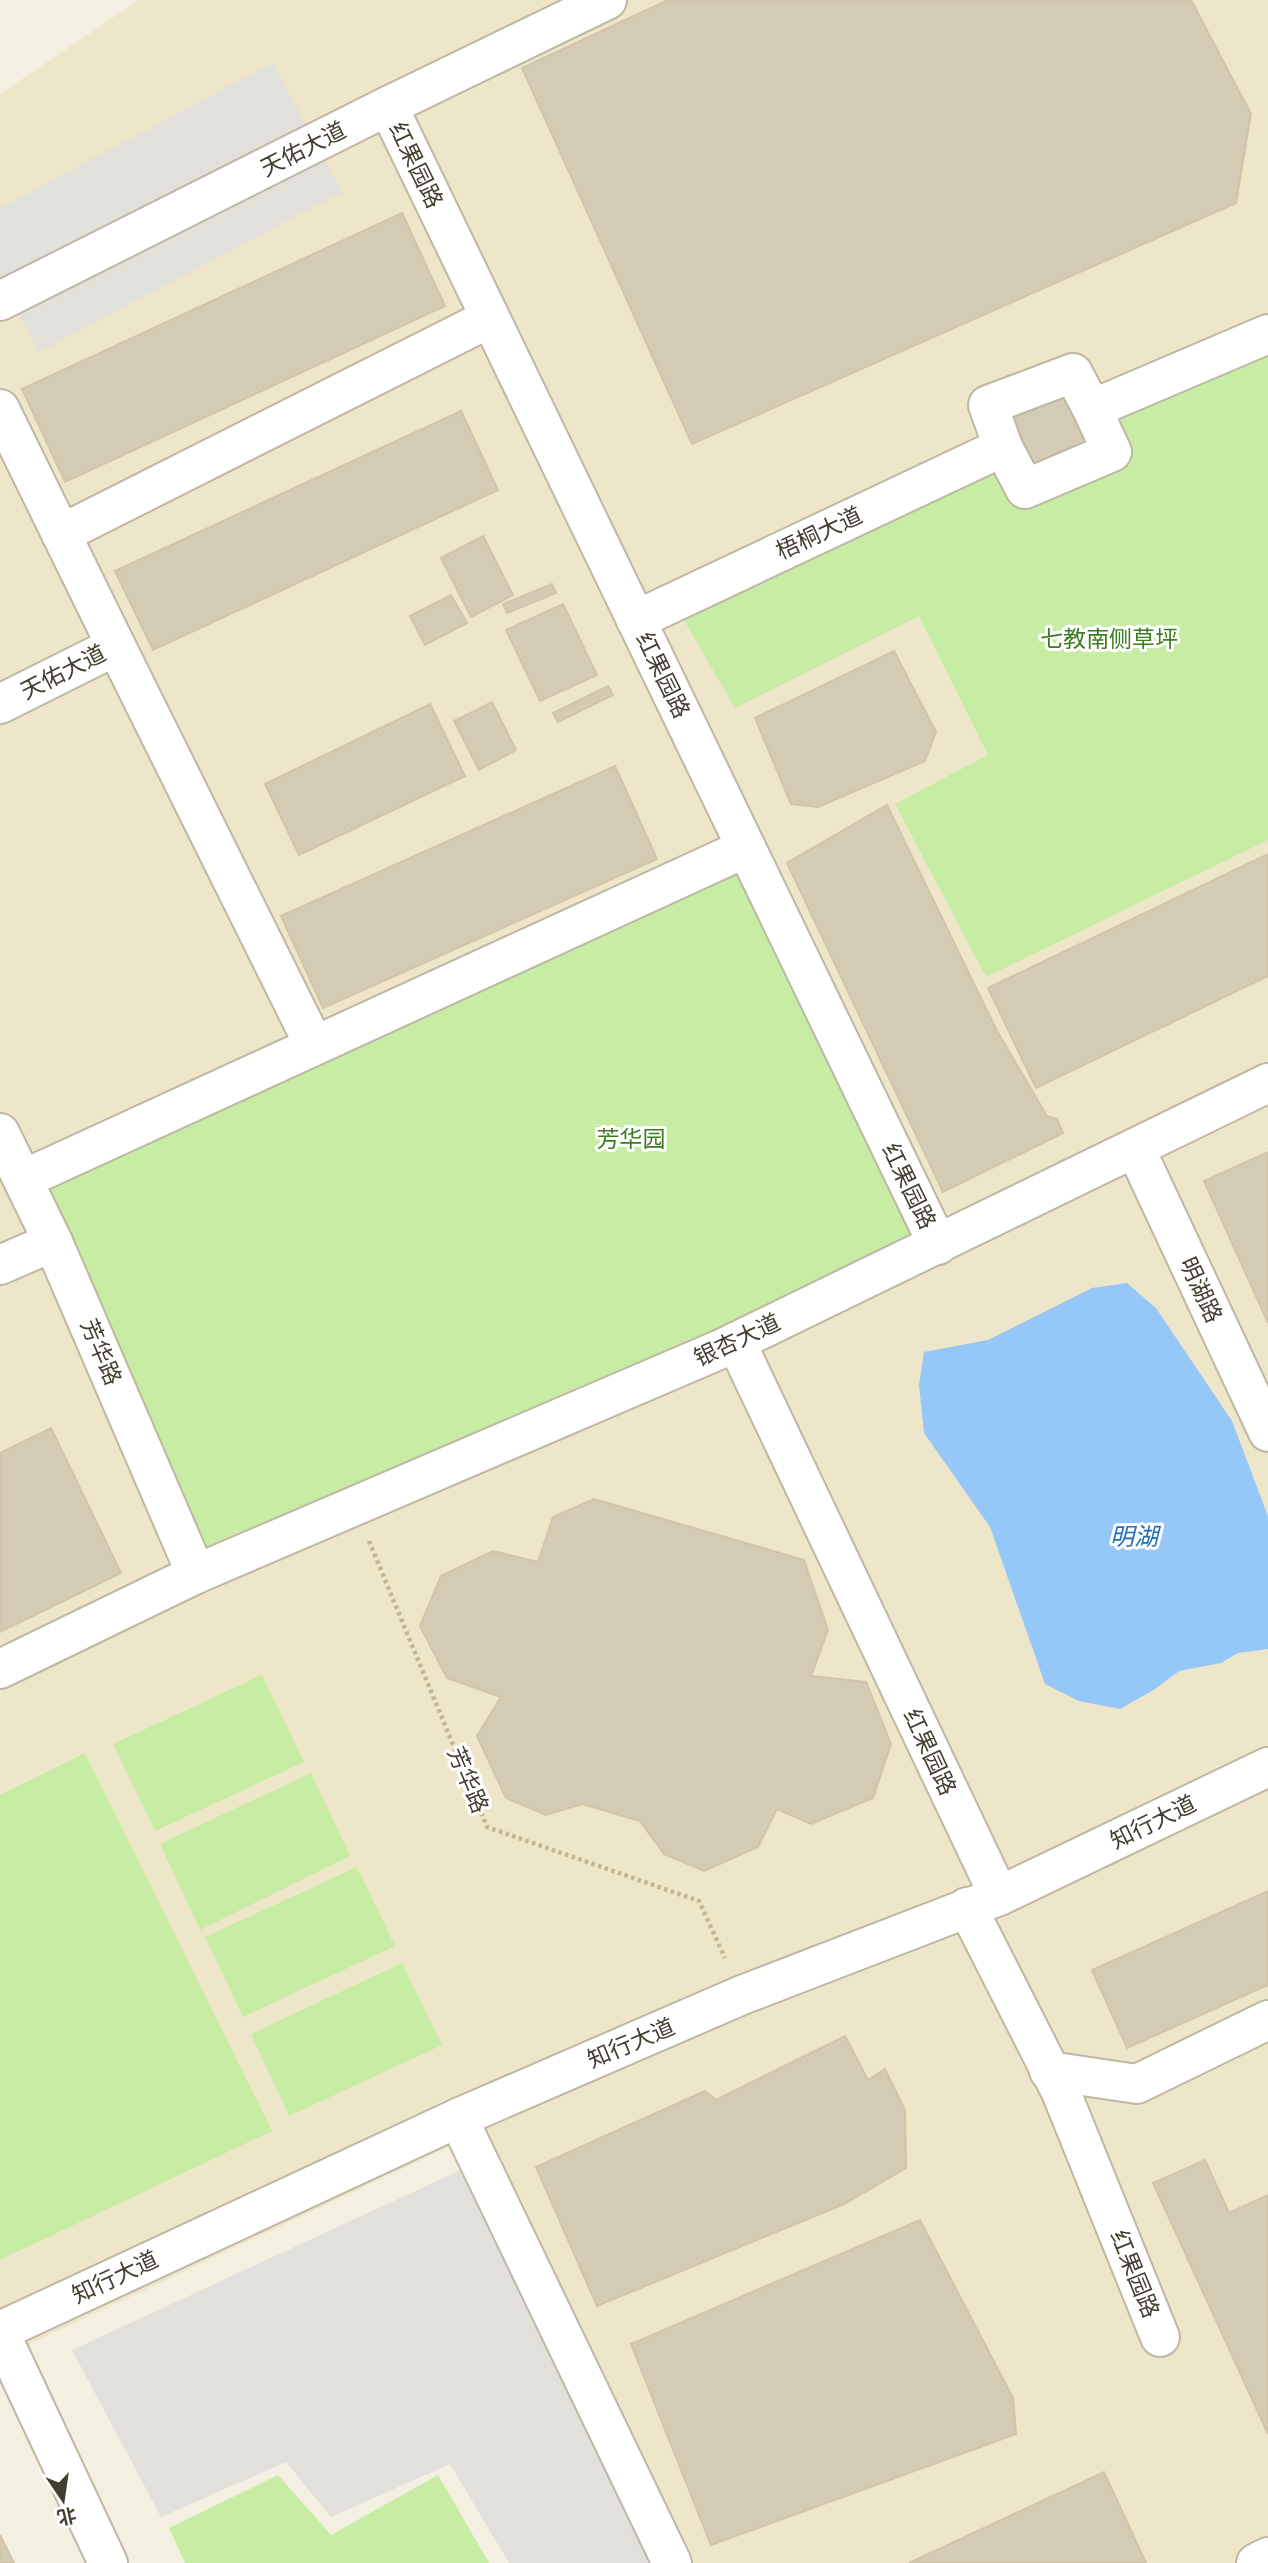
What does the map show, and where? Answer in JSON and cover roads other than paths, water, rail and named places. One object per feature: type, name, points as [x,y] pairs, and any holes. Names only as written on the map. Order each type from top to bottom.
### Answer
[{"type":"street","name":"天佑大道","points":[[0,301],[388,106],[607,0]]},
{"type":"street","name":"红果园路","points":[[388,106],[938,1245]]},
{"type":"street","points":[[61,534],[490,318]]},
{"type":"street","points":[[1092,409],[1268,334]]},
{"type":"street","points":[[1073,373],[1092,409],[1112,452],[1025,489],[1003,447],[988,405],[1073,373]]},
{"type":"street","name":"天佑大道","points":[[0,409],[116,646],[0,704]]},
{"type":"street","name":"梧桐大道","points":[[636,620],[1003,447]]},
{"type":"street","points":[[116,646],[314,1045]]},
{"type":"street","points":[[24,1180],[746,848]]},
{"type":"street","name":"银杏大道","points":[[0,1669],[196,1574],[355,1508],[736,1342],[1268,1083]]},
{"type":"street","name":"芳华路","points":[[0,1133],[52,1242],[196,1574]]},
{"type":"street","name":"明湖路","points":[[1135,1148],[1268,1432]]},
{"type":"street","points":[[0,1265],[52,1242]]},
{"type":"street","name":"红果园路","points":[[736,1342],[983,1902],[1049,2071],[1061,2092],[1160,2337]]},
{"type":"street","name":"知行大道","points":[[0,2332],[458,2118],[742,1995],[983,1902],[1268,1767]]},
{"type":"street","points":[[1049,2071],[1137,2084],[1268,2020]]},
{"type":"street","points":[[458,2118],[672,2563]]},
{"type":"street","points":[[0,2332],[108,2563]]},
{"type":"street","points":[[1256,2563],[1268,2557]]},
{"type":"water","name":"明湖","points":[[1127,1283],[1156,1308],[1232,1421],[1268,1516],[1268,1649],[1238,1653],[1221,1663],[1179,1671],[1155,1689],[1120,1709],[1079,1701],[1045,1684],[990,1527],[924,1433],[919,1385],[924,1352],[988,1340],[1092,1288]]},
{"type":"park label","name":"七教南侧草坪","points":[[1109,639]]},
{"type":"park label","name":"芳华园","points":[[631,1139]]}]
